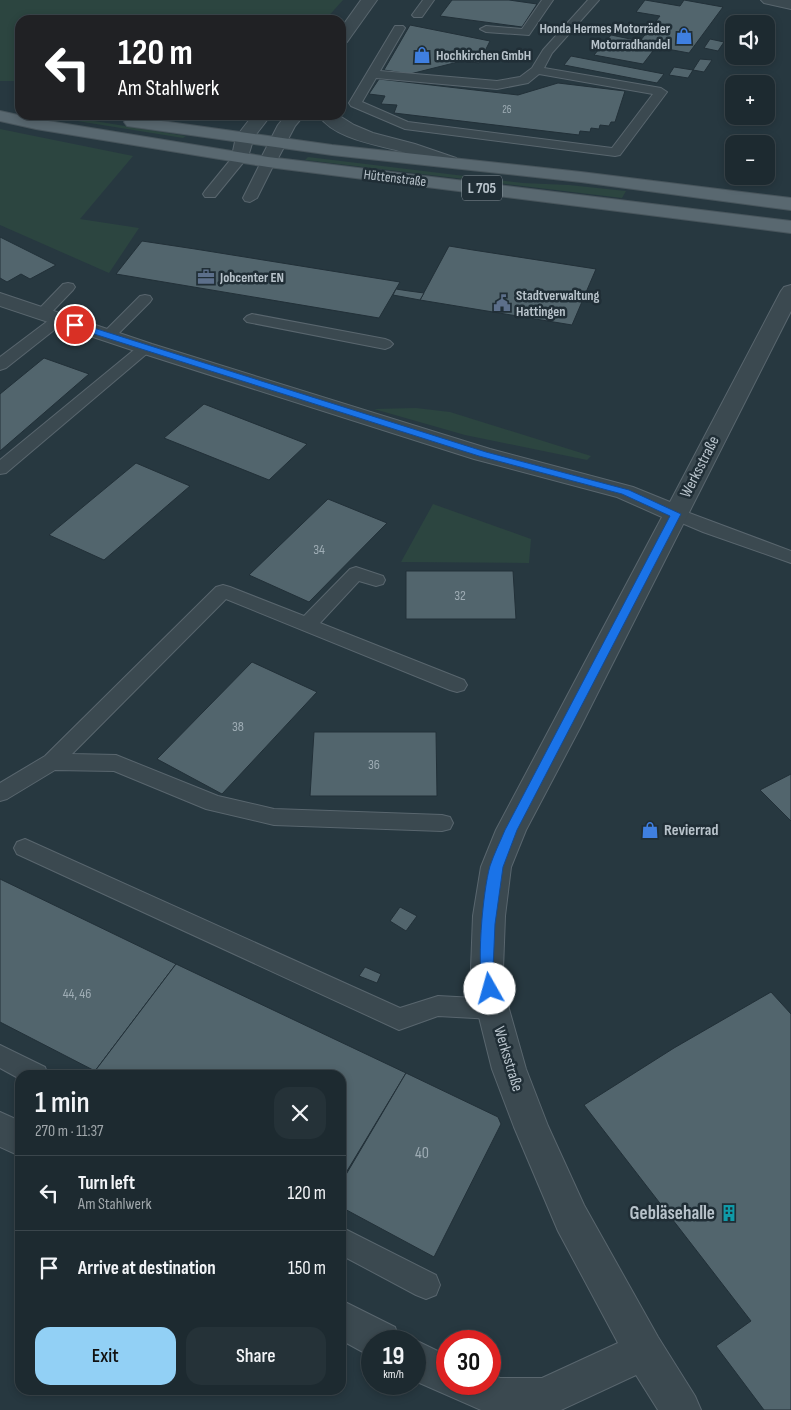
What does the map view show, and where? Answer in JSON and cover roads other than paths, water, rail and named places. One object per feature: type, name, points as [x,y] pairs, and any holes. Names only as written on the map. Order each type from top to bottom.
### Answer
[{"type":"main road","name":"Hüttenstraße","points":[[0,116],[15,119]]},
{"type":"main road","name":"Hüttenstraße","points":[[22,120],[268,162],[791,227]]},
{"type":"main road","name":"Hüttenstraße","points":[[125,120],[278,142],[791,204]]},
{"type":"street","points":[[346,32],[369,0]]},
{"type":"street","points":[[769,0],[791,4]]},
{"type":"street","points":[[241,156],[245,137],[258,120]]},
{"type":"street","points":[[268,162],[292,120]]},
{"type":"street","points":[[334,120],[343,128],[378,142],[409,148],[450,162]]},
{"type":"street","name":"Werksstraße","points":[[681,1410],[644,1352],[570,1218],[531,1127],[509,1069],[493,1008],[487,969],[489,916],[496,867],[511,830],[791,291]]},
{"type":"street","points":[[0,299],[145,348],[482,454],[625,492],[676,514]]},
{"type":"street","points":[[0,1128],[15,1137]]},
{"type":"street","points":[[346,1322],[361,1330]]},
{"type":"street","points":[[492,1395],[500,1398],[543,1398],[644,1352]]},
{"type":"lane","points":[[418,15],[428,0]]},
{"type":"lane","points":[[486,29],[525,33],[548,0]]},
{"type":"lane","points":[[372,74],[497,85],[524,80],[537,70],[547,52],[594,0]]},
{"type":"lane","points":[[399,28],[355,103],[405,125],[616,152],[661,92],[537,70]]},
{"type":"lane","points":[[210,194],[241,156]]},
{"type":"lane","points":[[250,198],[268,162]]},
{"type":"lane","points":[[0,365],[50,317],[68,286]]},
{"type":"lane","points":[[108,336],[146,299]]},
{"type":"lane","points":[[252,319],[385,344]]},
{"type":"lane","points":[[0,469],[145,348]]},
{"type":"lane","points":[[676,514],[709,528],[791,557]]},
{"type":"lane","points":[[307,625],[356,573],[376,580]]},
{"type":"lane","points":[[0,793],[52,762],[224,591],[457,685]]},
{"type":"lane","points":[[52,762],[116,762],[214,803],[274,817],[442,823]]},
{"type":"lane","points":[[25,848],[399,1019],[438,1006],[493,1008]]},
{"type":"lane","points":[[0,1056],[27,1070]]},
{"type":"lane","points":[[346,1243],[426,1285]]},
{"type":"place","name":"Honda Hermes Motorräder Motorradhandel","points":[[684,36]]},
{"type":"place","name":"Hochkirchen GmbH","points":[[422,55]]},
{"type":"place","name":"Jobcenter EN","points":[[206,277]]},
{"type":"place","name":"Stadtverwaltung Hattingen","points":[[502,303]]},
{"type":"place","name":"Revierrad","points":[[650,830]]},
{"type":"place","name":"Gebläsehalle","points":[[729,1213]]}]
